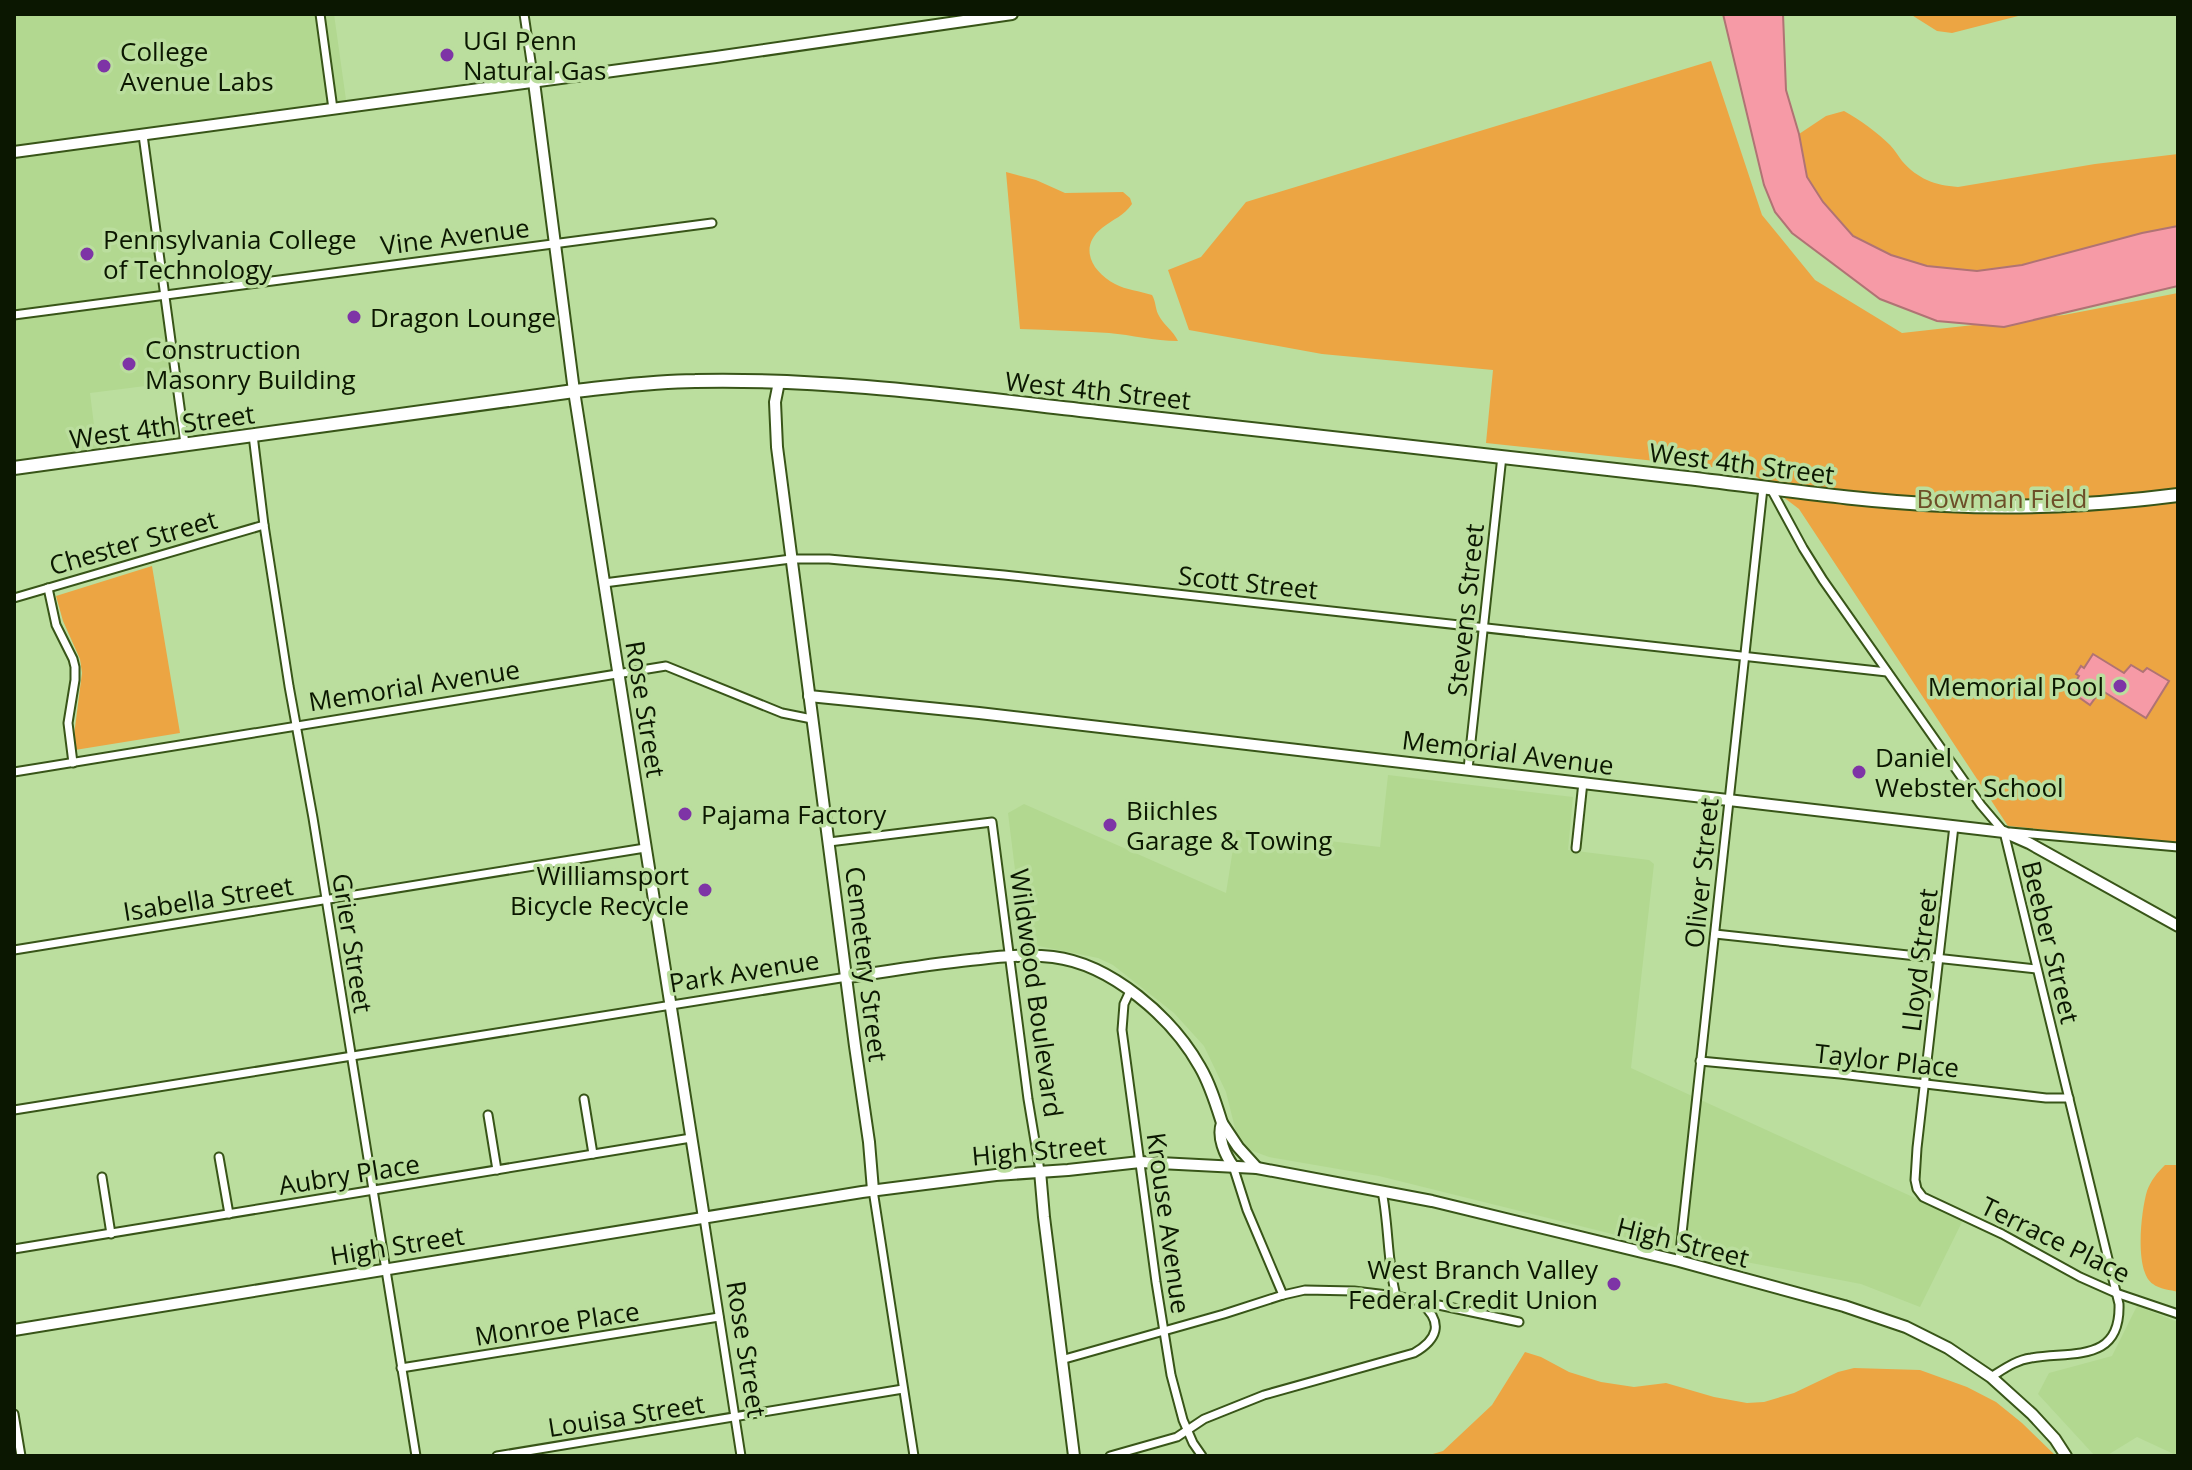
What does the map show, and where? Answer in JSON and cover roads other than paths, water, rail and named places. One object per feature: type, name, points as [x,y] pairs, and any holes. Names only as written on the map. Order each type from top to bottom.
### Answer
[{"type":"main road","name":"West 4th Street","points":[[14,468],[574,391],[649,382],[720,380],[917,392],[1873,500],[1975,506],[2059,505],[2178,495]]},
{"type":"street","points":[[320,14],[333,109]]},
{"type":"street","name":"Rose Street","points":[[524,14],[574,391],[741,1456]]},
{"type":"street","points":[[14,152],[1012,14]]},
{"type":"street","points":[[143,135],[185,444]]},
{"type":"street","name":"Vine Avenue","points":[[14,315],[712,223]]},
{"type":"street","name":"Cemetery Street","points":[[779,382],[775,419],[791,559],[873,1190],[914,1456]]},
{"type":"street","name":"Grier Street","points":[[253,435],[289,686],[416,1456]]},
{"type":"street","name":"Stevens Street","points":[[1468,769],[1502,456]]},
{"type":"street","name":"Oliver Street","points":[[1679,1261],[1744,657],[1767,489]]},
{"type":"street","name":"Beeber Street","points":[[1767,489],[1816,569],[1887,672],[1981,805],[2004,832],[2119,1304],[2118,1326],[2110,1341],[2102,1347],[2081,1353],[2022,1360],[1991,1377]]},
{"type":"street","name":"Chester Street","points":[[14,598],[264,525]]},
{"type":"street","name":"Scott Street","points":[[604,583],[810,558],[931,568],[1887,672]]},
{"type":"street","points":[[48,588],[56,625],[75,667],[68,723],[73,763]]},
{"type":"street","name":"Memorial Avenue","points":[[14,772],[666,666],[782,713],[812,719]]},
{"type":"street","name":"Memorial Avenue","points":[[809,696],[2004,832],[2178,926]]},
{"type":"street","points":[[1576,848],[1583,782]]},
{"type":"street","name":"Wildwood Boulevard","points":[[829,842],[992,822],[1040,1171],[1074,1456]]},
{"type":"street","name":"Lloyd Street","points":[[1919,1194],[1915,1171],[1954,826]]},
{"type":"street","points":[[2004,832],[2178,847]]},
{"type":"street","name":"Isabella Street","points":[[14,950],[645,848]]},
{"type":"street","points":[[1715,934],[2036,969]]},
{"type":"street","name":"Park Avenue","points":[[14,1110],[921,966],[1010,956],[1053,957],[1098,971],[1130,991],[1157,1013],[1200,1066],[1222,1123],[1219,1130],[1227,1156],[1283,1295]]},
{"type":"street","name":"Krouse Avenue","points":[[1130,991],[1125,1003],[1122,1030],[1164,1331],[1176,1398],[1187,1431],[1202,1456]]},
{"type":"street","name":"Taylor Place","points":[[1700,1061],[2069,1098]]},
{"type":"street","points":[[584,1099],[593,1154]]},
{"type":"street","points":[[488,1115],[497,1170]]},
{"type":"street","points":[[1222,1123],[1257,1168]]},
{"type":"street","name":"Aubry Place","points":[[14,1249],[691,1138]]},
{"type":"street","points":[[220,1161],[229,1214]]},
{"type":"street","name":"High Street","points":[[14,1330],[873,1190],[1140,1162],[1233,1166],[1382,1191],[1497,1216],[1679,1261],[1884,1319],[1925,1335],[1991,1377],[2032,1414],[2066,1456]]},
{"type":"street","points":[[102,1177],[111,1234]]},
{"type":"street","points":[[1382,1191],[1396,1296]]},
{"type":"street","name":"Terrace Place","points":[[1919,1194],[2002,1234],[2080,1277],[2178,1314]]},
{"type":"street","points":[[1061,1360],[1305,1290],[1396,1296],[1519,1322]]},
{"type":"street","points":[[1110,1456],[1162,1443],[1204,1419],[1264,1395],[1414,1353],[1430,1343],[1436,1328],[1433,1317],[1420,1302]]},
{"type":"street","name":"Monroe Place","points":[[401,1368],[719,1317]]},
{"type":"street","name":"Louisa Street","points":[[497,1456],[903,1389]]},
{"type":"street","points":[[14,1414],[21,1456]]},
{"type":"place","name":"UGI Penn Natural Gas","points":[[447,55]]},
{"type":"place","name":"College Avenue Labs","points":[[104,66]]},
{"type":"place","name":"Pennsylvania College of Technology","points":[[87,254]]},
{"type":"place","name":"Dragon Lounge","points":[[354,317]]},
{"type":"place","name":"Construction Masonry Building","points":[[129,364]]},
{"type":"place","name":"Memorial Pool","points":[[2120,686]]},
{"type":"place","name":"Daniel Webster School","points":[[1859,772]]},
{"type":"place","name":"Pajama Factory","points":[[685,814]]},
{"type":"place","name":"Biichles Garage & Towing","points":[[1110,825]]},
{"type":"place","name":"Williamsport Bicycle Recycle","points":[[705,890]]},
{"type":"place","name":"West Branch Valley Federal Credit Union","points":[[1614,1284]]},
{"type":"park label","name":"Bowman Field","points":[[2002,498]]}]
